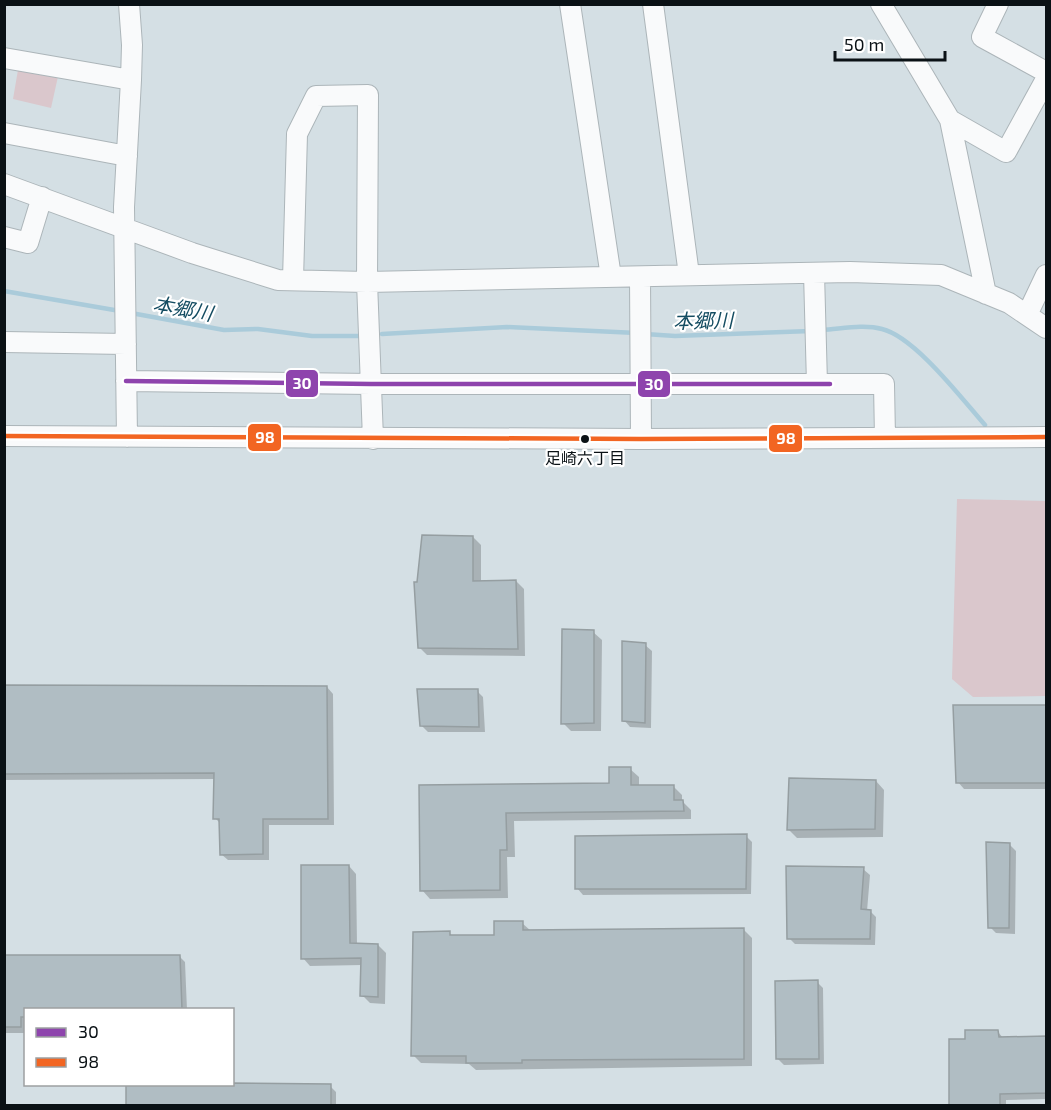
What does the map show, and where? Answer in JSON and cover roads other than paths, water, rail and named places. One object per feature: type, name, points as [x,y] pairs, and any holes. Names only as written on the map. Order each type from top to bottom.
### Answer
[{"type":"street","points":[[127,438],[127,296],[124,228],[132,80],[129,4]]},
{"type":"street","points":[[570,4],[611,277]]},
{"type":"street","points":[[653,4],[689,275]]},
{"type":"street","points":[[881,4],[950,120],[986,294]]},
{"type":"street","points":[[998,4],[982,37],[1047,72]]},
{"type":"street","points":[[4,58],[132,80]]},
{"type":"street","points":[[950,120],[1006,152],[1047,79]]},
{"type":"street","points":[[293,280],[297,134],[316,96],[368,95],[367,282],[373,439]]},
{"type":"street","points":[[4,133],[127,156]]},
{"type":"street","points":[[4,184],[243,270],[278,280],[367,282],[814,273],[941,275],[1009,303],[1047,328]]},
{"type":"street","points":[[4,237],[28,243],[42,197]]},
{"type":"street","points":[[814,273],[817,384]]},
{"type":"street","points":[[1027,315],[1047,275]]},
{"type":"street","points":[[640,277],[641,439]]},
{"type":"street","points":[[4,342],[126,336]]},
{"type":"street","points":[[126,381],[371,384],[884,384],[885,438]]},
{"type":"street","points":[[4,436],[373,439],[1047,437]]},
{"type":"waterway","name":"本郷川","points":[[4,291],[120,311]]},
{"type":"waterway","name":"本郷川","points":[[131,313],[224,330],[258,329],[312,336],[358,336]]},
{"type":"waterway","name":"本郷川","points":[[382,334],[507,327],[637,333]]},
{"type":"waterway","name":"本郷川","points":[[822,330],[867,327],[895,334],[937,370],[985,425]]},
{"type":"waterway","name":"本郷川","points":[[645,334],[675,336],[811,331]]},
{"type":"place","name":"足崎六丁目","points":[[585,439]]}]
